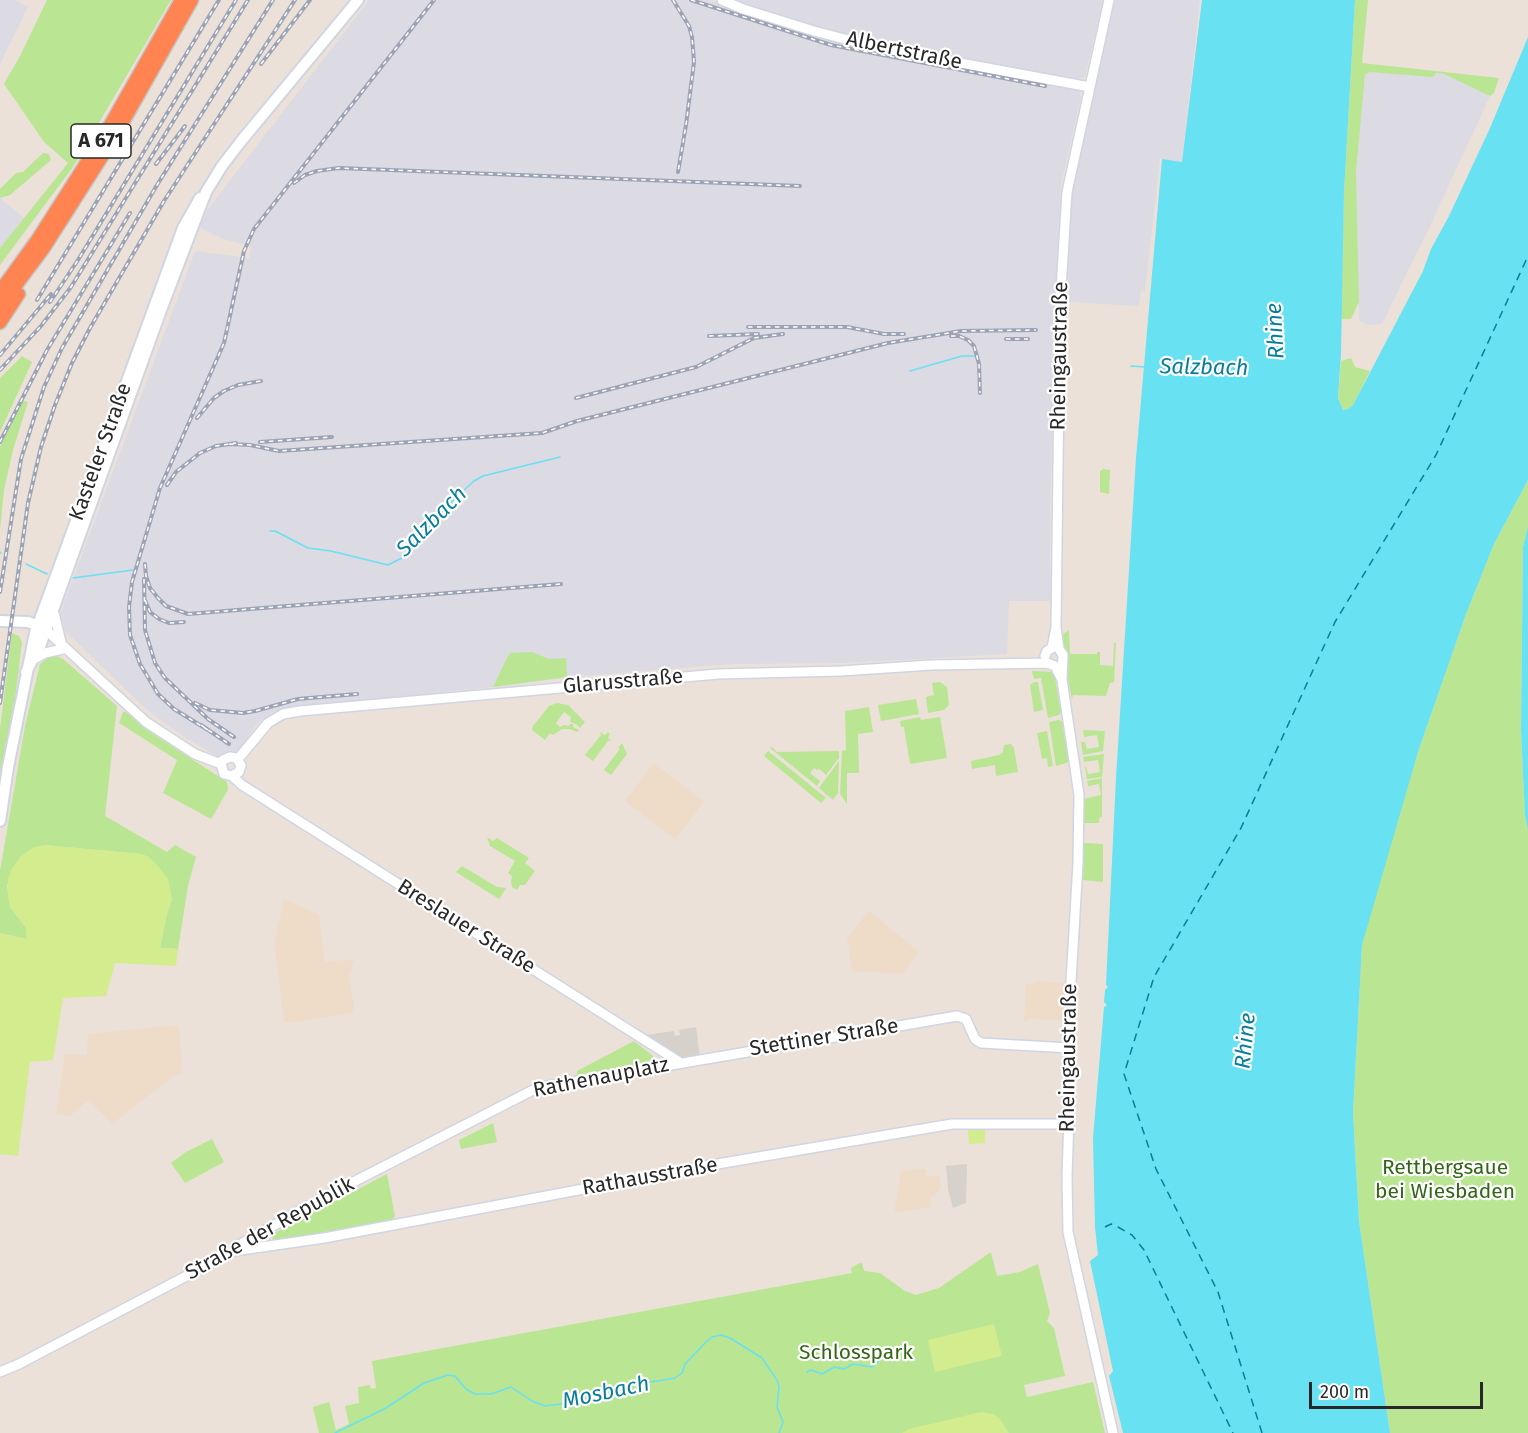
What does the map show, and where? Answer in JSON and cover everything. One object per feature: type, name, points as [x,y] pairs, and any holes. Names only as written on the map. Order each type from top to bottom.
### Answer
[{"type":"highway","name":"A 671","points":[[0,307],[40,244],[181,0]]},
{"type":"highway","name":"A 671","points":[[0,291],[40,244],[114,138],[192,0]]},
{"type":"highway","points":[[0,278],[40,244]]},
{"type":"highway","points":[[0,323],[26,284],[40,244]]},
{"type":"main road","name":"Kasteler Straße","points":[[0,821],[26,672],[185,237],[206,192],[222,166],[358,0]]},
{"type":"main road","points":[[13,622],[48,608]]},
{"type":"main road","points":[[13,622],[40,631]]},
{"type":"main road","name":"Kasteler Straße","points":[[26,672],[34,658],[40,631]]},
{"type":"street","name":"Albertstraße","points":[[722,0],[743,9],[814,31],[879,48],[1090,87]]},
{"type":"street","name":"Rheingaustraße","points":[[1109,0],[1066,195],[1060,306],[1056,628],[1056,648],[1063,655],[1052,662],[1062,681],[1079,800],[1077,879],[1068,1012],[1070,1048],[1066,1191],[1068,1232],[1113,1433]]},
{"type":"street","points":[[48,608],[65,648]]},
{"type":"street","points":[[40,631],[65,648],[146,722],[195,754],[221,764]]},
{"type":"street","points":[[34,658],[65,648]]},
{"type":"street","points":[[1052,662],[1047,651],[1056,648]]},
{"type":"street","name":"Glarusstraße","points":[[238,759],[268,723],[283,714],[300,711],[735,673],[841,671],[931,664],[1052,662]]},
{"type":"street","points":[[230,757],[238,759],[241,765],[235,774],[224,774],[221,764],[223,760],[230,757]]},
{"type":"street","name":"Breslauer Straße","points":[[235,774],[252,791],[681,1063]]},
{"type":"street","name":"Stettiner Straße","points":[[681,1063],[959,1016],[966,1019],[975,1039],[985,1044],[1070,1048]]},
{"type":"street","name":"Rathenauplatz","points":[[520,1095],[547,1085],[681,1063]]},
{"type":"street","name":"Straße der Republik","points":[[0,1372],[234,1251],[241,1244],[295,1213],[520,1095]]},
{"type":"street","name":"Rathausstraße","points":[[234,1251],[324,1238],[700,1167],[952,1125],[1068,1124]]},
{"type":"street","name":"Straße der Republik","points":[[0,1377],[19,1364]]},
{"type":"shaded area","points":[[0,0],[14,0],[28,7],[0,64]]},
{"type":"shaded area","points":[[369,0],[707,0],[771,23],[839,43],[979,72],[1078,89],[1081,97],[1061,184],[1050,501],[1050,601],[1009,601],[1007,654],[843,663],[732,664],[572,677],[285,708],[272,712],[256,725],[241,750],[217,756],[184,737],[147,710],[65,631],[60,614],[195,251],[249,258],[251,246],[223,239],[202,229],[200,226],[208,209]]},
{"type":"shaded area","points":[[736,0],[1103,0],[1085,77],[1075,79],[859,38],[767,12]]},
{"type":"shaded area","points":[[1115,0],[1200,0],[1182,163],[1160,159],[1145,292],[1141,291],[1139,306],[1067,302],[1072,190]]},
{"type":"shaded area","points":[[1369,72],[1444,74],[1490,96],[1382,324],[1367,325],[1359,321],[1356,173],[1365,75]]},
{"type":"shaded area","points":[[0,198],[24,218],[0,248]]},
{"type":"shaded area","points":[[654,763],[704,802],[675,839],[625,801]]},
{"type":"shaded area","points":[[284,899],[319,915],[325,962],[354,959],[349,977],[354,1007],[352,1013],[284,1022],[274,943]]},
{"type":"shaded area","points":[[869,911],[918,951],[917,956],[902,974],[852,971],[847,938]]},
{"type":"shaded area","points":[[1036,981],[1064,983],[1062,1020],[1030,1019],[1024,1021],[1026,983],[1033,984]]},
{"type":"shaded area","points":[[179,1025],[182,1073],[174,1076],[112,1124],[89,1100],[70,1116],[56,1114],[65,1054],[87,1055],[88,1034]]},
{"type":"shaded area","points":[[696,1027],[700,1057],[683,1058],[645,1035],[674,1031],[675,1036],[680,1035],[679,1030]]},
{"type":"shaded area","points":[[967,1164],[966,1203],[953,1208],[948,1189],[946,1166]]},
{"type":"shaded area","points":[[926,1169],[926,1176],[940,1175],[941,1189],[930,1197],[931,1207],[894,1213],[901,1171]]},
{"type":"green space","points":[[47,0],[171,0],[73,167],[0,265],[0,248],[68,163],[44,142],[4,84]]},
{"type":"green space","points":[[1355,0],[1368,0],[1362,63],[1499,78],[1494,93],[1490,96],[1444,74],[1436,73],[1433,77],[1369,72],[1365,75],[1356,173],[1359,302],[1351,319],[1341,319],[1344,192]]},
{"type":"green space","points":[[43,153],[49,154],[51,160],[10,195],[0,198],[0,189],[16,173],[23,172]]},
{"type":"green space","points":[[22,356],[32,362],[0,432],[0,378]]},
{"type":"green space","points":[[1351,358],[1355,367],[1370,371],[1353,405],[1343,410],[1338,398],[1341,361]]},
{"type":"green space","points":[[22,400],[28,402],[13,450],[4,490],[0,530],[0,447]]},
{"type":"green space","points":[[1110,470],[1109,494],[1100,492],[1100,471]]},
{"type":"green space","name":"Rettbergsaue bei Wiesbaden","points":[[1528,480],[1528,526],[1523,547],[1521,730],[1525,815],[1528,830],[1528,1433],[1390,1433],[1359,1221],[1353,1113],[1362,945],[1386,855],[1418,752],[1466,614],[1494,544]]},
{"type":"green space","points":[[1069,630],[1070,654],[1100,652],[1100,665],[1113,666],[1114,643],[1116,643],[1114,682],[1110,683],[1106,696],[1073,695],[1072,699],[1067,674],[1068,656],[1063,634]]},
{"type":"green space","points":[[12,633],[19,636],[22,642],[13,716],[0,783],[0,728]]},
{"type":"green space","points":[[532,652],[549,659],[566,658],[567,677],[493,687],[511,653]]},
{"type":"green space","points":[[50,656],[63,659],[117,706],[105,816],[167,852],[175,845],[196,857],[188,886],[178,949],[160,948],[172,899],[149,857],[140,854],[44,845],[7,885],[10,907],[27,929],[26,939],[0,933],[0,871],[25,726],[40,664]]},
{"type":"green space","points":[[1032,671],[1054,672],[1061,712],[1059,715],[1048,718],[1041,678],[1034,679]]},
{"type":"green space","points":[[940,682],[947,687],[949,705],[944,710],[928,713],[926,697],[934,695],[932,683]]},
{"type":"green space","points":[[1038,682],[1043,710],[1034,712],[1030,685]]},
{"type":"green space","points":[[916,699],[919,714],[881,721],[878,705]]},
{"type":"green space","points":[[557,703],[568,705],[585,722],[580,728],[570,722],[571,717],[564,712],[556,723],[560,727],[573,724],[573,727],[579,730],[577,732],[562,729],[553,735],[550,733],[545,740],[532,730],[533,726],[549,706]]},
{"type":"green space","points":[[869,707],[873,732],[858,734],[859,773],[847,773],[847,804],[840,794],[842,751],[846,750],[845,711]]},
{"type":"green space","points":[[123,712],[227,782],[228,790],[211,819],[163,793],[177,760],[119,723]]},
{"type":"green space","points":[[920,717],[921,720],[940,717],[947,758],[910,764],[904,727],[901,727],[900,721]]},
{"type":"green space","points":[[1059,720],[1062,722],[1069,762],[1056,766],[1049,722]]},
{"type":"green space","points":[[1083,730],[1105,731],[1103,751],[1083,755],[1081,742],[1085,742],[1087,749],[1099,747],[1097,735],[1084,737]]},
{"type":"green space","points":[[1047,731],[1053,766],[1048,767],[1047,758],[1042,759],[1037,733]]},
{"type":"green space","points":[[600,732],[605,735],[608,732],[610,734],[608,738],[611,741],[608,741],[593,761],[585,755],[601,735]]},
{"type":"green space","points":[[622,743],[627,754],[611,775],[604,770]]},
{"type":"green space","points":[[1011,744],[1014,748],[1018,772],[996,776],[995,765],[972,769],[971,761],[999,755],[1003,752],[1004,745]]},
{"type":"green space","points":[[772,747],[777,752],[839,751],[839,758],[826,775],[814,768],[810,773],[820,781],[817,786],[770,748]]},
{"type":"green space","points":[[768,751],[826,798],[821,803],[764,756]]},
{"type":"green space","points":[[1104,754],[1102,777],[1087,779],[1085,767],[1088,774],[1100,772],[1098,760],[1084,762],[1083,757]]},
{"type":"green space","points":[[839,761],[838,793],[833,800],[819,788]]},
{"type":"green space","points":[[1102,778],[1102,817],[1099,818],[1099,823],[1084,823],[1084,799],[1101,795],[1099,784],[1088,786],[1087,781]]},
{"type":"green space","points":[[487,837],[493,841],[497,838],[529,858],[525,863],[535,871],[525,885],[520,885],[517,890],[512,887],[512,876],[508,873],[515,861],[490,846]]},
{"type":"green space","points":[[1084,843],[1103,844],[1103,882],[1083,880]]},
{"type":"green space","points":[[44,845],[140,854],[149,857],[168,879],[172,899],[160,948],[178,949],[176,966],[115,963],[106,996],[63,998],[53,1060],[30,1062],[18,1156],[0,1154],[0,933],[26,939],[27,929],[10,907],[8,879],[20,857],[34,847]]},
{"type":"green space","points":[[462,866],[497,887],[506,888],[499,899],[456,872]]},
{"type":"green space","points":[[634,1041],[653,1056],[651,1060],[577,1075],[577,1071]]},
{"type":"green space","points":[[493,1123],[497,1142],[461,1149],[459,1140]]},
{"type":"green space","points":[[968,1130],[985,1130],[985,1143],[969,1144]]},
{"type":"green space","points":[[212,1139],[224,1162],[185,1183],[171,1163],[186,1152]]},
{"type":"green space","points":[[387,1174],[395,1216],[393,1220],[273,1240],[274,1233],[297,1222],[295,1218],[299,1216],[301,1219]]},
{"type":"green space","name":"Schlosspark","points":[[991,1252],[997,1276],[1020,1272],[1038,1264],[1050,1313],[1047,1321],[1054,1328],[1065,1376],[1024,1385],[1027,1397],[1093,1382],[1105,1433],[319,1433],[313,1407],[329,1402],[336,1430],[349,1424],[345,1406],[359,1403],[358,1387],[370,1385],[371,1389],[376,1388],[372,1361],[852,1273],[851,1268],[860,1263],[864,1271],[880,1273],[905,1291],[916,1295],[939,1288]]},
{"type":"green space","points":[[994,1324],[1002,1356],[935,1372],[928,1340]]},
{"type":"green space","points":[[981,1412],[993,1414],[999,1418],[1009,1433],[902,1433],[909,1429]]},
{"type":"water","name":"Rhine","points":[[1202,0],[1355,0],[1344,192],[1338,398],[1343,410],[1353,405],[1423,271],[1431,249],[1490,128],[1528,37],[1528,480],[1494,544],[1466,614],[1418,752],[1362,945],[1353,1113],[1359,1221],[1390,1433],[1123,1433],[1109,1376],[1113,1371],[1090,1261],[1098,1255],[1095,1227],[1093,1138],[1104,1007],[1107,1005],[1104,1002],[1105,990],[1108,987],[1106,985],[1116,778],[1136,458],[1162,159],[1182,162]]},
{"type":"water","points":[[1528,526],[1528,830],[1525,815],[1521,730],[1523,547]]},
{"type":"waterway","name":"Salzbach","points":[[910,371],[962,356],[975,356]]},
{"type":"waterway","name":"Salzbach","points":[[1131,366],[1145,367]]},
{"type":"waterway","name":"Salzbach","points":[[270,531],[275,531],[308,548],[331,551],[388,565],[402,558],[446,507],[474,481],[483,476],[560,457]]},
{"type":"waterway","name":"Salzbach","points":[[26,564],[47,574]]},
{"type":"waterway","name":"Salzbach","points":[[73,578],[133,570]]},
{"type":"waterway","name":"Mosbach","points":[[335,1433],[386,1408],[424,1383],[448,1375],[455,1376],[466,1389],[475,1394],[491,1394],[511,1387],[532,1401],[545,1406],[576,1402],[627,1386],[675,1378],[682,1373],[685,1364],[706,1342],[712,1337],[721,1335],[762,1358],[777,1380],[779,1387],[777,1407],[783,1422],[779,1433]]},
{"type":"waterway","points":[[807,1372],[811,1370],[822,1374],[834,1367],[844,1369],[853,1364],[872,1367],[887,1353],[908,1350]]},
{"type":"ferry route","points":[[1262,1433],[1218,1292],[1156,1169],[1124,1074],[1154,977],[1241,828],[1335,622],[1436,455],[1528,256]]},
{"type":"ferry route","points":[[1105,1227],[1111,1224],[1132,1235],[1144,1250],[1233,1433]]},
{"type":"railway","points":[[37,300],[219,0]]},
{"type":"railway","points":[[50,302],[78,260],[236,0]]},
{"type":"railway","points":[[0,370],[41,326],[71,287],[248,0]]},
{"type":"railway","points":[[0,592],[21,459],[44,387],[62,348],[157,185],[273,0]]},
{"type":"railway","points":[[0,703],[28,503],[41,447],[72,363],[164,201],[295,0]]},
{"type":"railway","points":[[261,64],[310,0]]},
{"type":"railway","points":[[208,730],[174,709],[158,694],[140,664],[130,635],[129,607],[132,582],[160,488],[224,343],[244,251],[254,229],[434,0]]},
{"type":"railway","points":[[673,0],[689,26],[694,62],[678,172]]},
{"type":"railway","points":[[691,0],[831,45],[1045,86]]},
{"type":"railway","points":[[156,164],[185,126]]},
{"type":"railway","points":[[294,183],[305,175],[339,168],[800,186]]},
{"type":"railway","points":[[0,442],[47,350],[130,213]]},
{"type":"railway","points":[[0,355],[51,294]]},
{"type":"railway","points":[[748,327],[847,327],[884,334],[904,334]]},
{"type":"railway","points":[[229,444],[250,445],[279,451],[542,433],[577,421],[888,343],[961,331],[1036,330]]},
{"type":"railway","points":[[709,336],[758,334]]},
{"type":"railway","points":[[576,398],[696,367],[754,338],[783,334]]},
{"type":"railway","points":[[951,336],[959,336],[974,346],[979,364],[980,393]]},
{"type":"railway","points":[[1006,339],[1028,339]]},
{"type":"railway","points":[[197,418],[214,398],[224,391],[238,385],[261,381]]},
{"type":"railway","points":[[260,442],[332,437]]},
{"type":"railway","points":[[167,485],[176,472],[200,453],[216,446],[236,443]]},
{"type":"railway","points":[[145,564],[150,588],[158,598],[166,606],[188,614],[561,584]]},
{"type":"railway","points":[[144,579],[145,630],[155,663],[165,678],[208,719],[234,737]]},
{"type":"railway","points":[[145,600],[150,612],[159,619],[169,623],[184,622]]},
{"type":"railway","points":[[195,703],[210,710],[243,713],[298,699],[357,694]]},
{"type":"railway","points":[[201,725],[229,744]]}]
